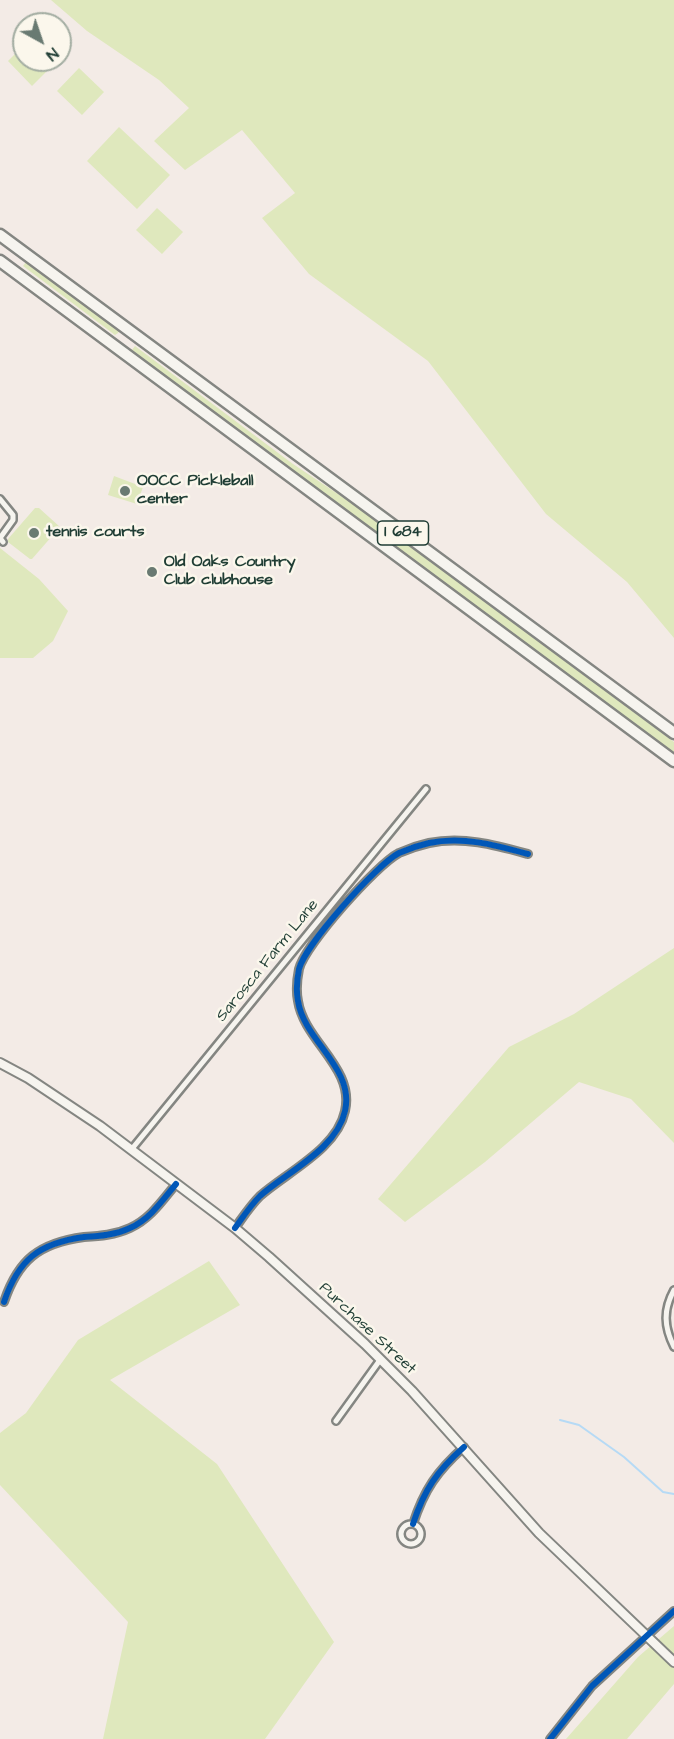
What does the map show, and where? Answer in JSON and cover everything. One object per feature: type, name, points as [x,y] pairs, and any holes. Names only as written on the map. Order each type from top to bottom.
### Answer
[{"type":"highway","name":"I 684","points":[[0,235],[674,734]]},
{"type":"highway","name":"I 684","points":[[0,261],[674,761]]},
{"type":"main road","name":"Purchase Street","points":[[0,1063],[28,1078],[100,1126],[235,1228],[305,1289],[380,1360],[464,1447],[539,1533],[674,1662]]},
{"type":"street","points":[[0,499],[13,515],[13,520],[0,538],[3,542]]},
{"type":"street","name":"Sarosca Farm Lane","points":[[131,1150],[426,789]]},
{"type":"street","points":[[235,1228],[252,1204],[335,1135],[345,1111],[346,1099],[338,1071],[302,1018],[298,1001],[299,969],[304,957],[322,933],[382,865],[399,854],[427,843],[449,840],[477,842],[528,854]]},
{"type":"street","points":[[4,1302],[13,1278],[32,1256],[68,1240],[114,1234],[128,1229],[152,1213],[176,1184]]},
{"type":"street","points":[[674,1290],[666,1309],[665,1321],[674,1347]]},
{"type":"street","points":[[336,1421],[380,1360]]},
{"type":"street","points":[[413,1524],[421,1499],[432,1480],[464,1447]]},
{"type":"street","points":[[550,1739],[592,1686],[674,1611]]},
{"type":"green space","points":[[51,0],[674,0],[674,638],[627,582],[546,514],[428,361],[309,274],[262,218],[295,193],[242,130],[185,170],[154,141],[189,108],[159,80],[87,31],[72,18],[72,12],[65,12]]},
{"type":"green space","points":[[79,68],[104,92],[82,115],[57,91]]},
{"type":"green space","points":[[19,72],[46,72],[32,86]]},
{"type":"green space","points":[[119,127],[170,175],[137,209],[87,161]]},
{"type":"green space","points":[[157,208],[183,232],[162,254],[136,230]]},
{"type":"green space","points":[[26,262],[119,331],[118,333],[115,335],[23,266]]},
{"type":"green space","points":[[135,346],[674,742],[674,753],[132,350]]},
{"type":"green space","name":"OOCC Pickleball center","points":[[114,476],[143,487],[137,504],[108,495]]},
{"type":"green space","name":"tennis courts","points":[[35,508],[39,508],[60,527],[30,559],[8,542],[8,539]]},
{"type":"green space","points":[[0,548],[39,579],[68,611],[53,641],[33,658],[0,658]]},
{"type":"green space","points":[[674,948],[674,1143],[631,1099],[579,1082],[485,1162],[405,1222],[378,1199],[509,1047],[574,1014]]},
{"type":"green space","points":[[209,1261],[240,1305],[110,1380],[217,1464],[334,1642],[265,1739],[103,1739],[128,1622],[0,1485],[0,1433],[26,1413],[78,1340]]},
{"type":"green space","points":[[674,1626],[674,1684],[627,1739],[566,1739],[638,1657]]},
{"type":"waterway","points":[[560,1420],[579,1425],[624,1457],[663,1492],[674,1494]]},
{"type":"cycle path","points":[[235,1228],[260,1196],[322,1148],[340,1125],[345,1111],[346,1096],[343,1081],[309,1029],[297,997],[299,969],[314,942],[327,925],[388,860],[410,849],[429,843],[454,840],[491,845],[528,854]]},
{"type":"cycle path","points":[[4,1302],[16,1275],[32,1256],[54,1244],[84,1237],[107,1235],[130,1228],[150,1215],[176,1184]]},
{"type":"cycle path","points":[[413,1524],[432,1482],[446,1464],[464,1447]]},
{"type":"cycle path","points":[[550,1739],[592,1686],[674,1611]]},
{"type":"place","name":"OOCC Pickleball center","points":[[125,491]]},
{"type":"place","name":"tennis courts","points":[[34,533]]},
{"type":"place","name":"Old Oaks Country Club clubhouse","points":[[152,572]]}]
